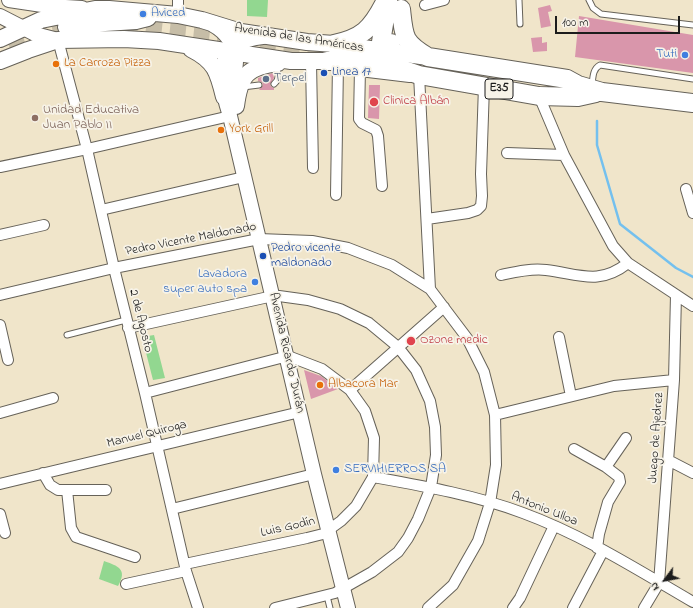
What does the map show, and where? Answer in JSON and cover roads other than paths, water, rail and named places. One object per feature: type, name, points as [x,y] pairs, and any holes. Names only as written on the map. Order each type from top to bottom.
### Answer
[{"type":"highway","points":[[334,44],[351,40],[362,35],[394,2]]},
{"type":"highway","points":[[325,62],[373,60],[391,44],[396,34],[394,2]]},
{"type":"highway","name":"E35","points":[[383,51],[386,59],[398,68],[422,66],[407,40],[394,2]]},
{"type":"highway","name":"Avenida de las Américas","points":[[422,66],[484,86],[539,96],[587,91]]},
{"type":"highway","name":"Avenida de las Américas","points":[[422,66],[567,79],[587,91]]},
{"type":"highway","name":"E35","points":[[587,91],[693,103]]},
{"type":"main road","name":"Avenida de las Américas","points":[[2,52],[22,28],[41,20],[122,5],[174,10],[241,32],[383,51]]},
{"type":"main road","points":[[62,34],[89,24],[136,21],[174,10]]},
{"type":"main road","name":"Avenida de las Américas","points":[[2,52],[62,34],[159,41],[232,50],[291,61],[325,62],[360,68],[422,66]]},
{"type":"main road","points":[[184,45],[203,55],[215,68],[230,106]]},
{"type":"main road","points":[[230,106],[244,76],[255,68],[274,63],[291,61]]},
{"type":"street","points":[[9,0],[49,6],[95,9]]},
{"type":"street","points":[[425,5],[444,0]]},
{"type":"street","points":[[0,16],[35,34],[62,34]]},
{"type":"street","points":[[202,20],[220,29],[226,35],[232,50]]},
{"type":"street","name":"2 de Agosto","points":[[62,34],[100,210],[127,324],[145,392],[186,567],[198,608]]},
{"type":"street","points":[[0,167],[87,149],[230,106],[221,70],[223,60],[232,50],[248,39],[278,37]]},
{"type":"street","points":[[313,168],[325,62]]},
{"type":"street","points":[[325,62],[336,195]]},
{"type":"street","points":[[422,66],[426,219],[430,290]]},
{"type":"street","points":[[360,68],[359,119],[362,123],[376,130],[378,136],[382,186]]},
{"type":"street","points":[[426,219],[468,213],[477,210],[481,206],[484,86]]},
{"type":"street","points":[[539,96],[564,155],[613,246],[628,263],[693,306]]},
{"type":"street","name":"Avenida Ricardo Durán","points":[[230,106],[244,177],[262,239]]},
{"type":"street","name":"Avenida Ricardo Durán","points":[[230,106],[291,357],[328,531]]},
{"type":"street","points":[[507,153],[564,155]]},
{"type":"street","points":[[100,210],[244,177]]},
{"type":"street","points":[[686,188],[693,213]]},
{"type":"street","points":[[0,235],[44,226]]},
{"type":"street","name":"Pedro Vicente Maldonado","points":[[0,295],[114,268],[262,239],[312,241],[348,248],[392,265],[430,290],[467,338],[476,353],[484,372],[496,415],[496,465],[490,502],[478,541],[453,585],[428,608]]},
{"type":"street","points":[[500,275],[523,270],[545,269],[592,278],[618,271],[628,263]]},
{"type":"street","name":"Juego de Ajedrez","points":[[659,583],[674,380],[676,295]]},
{"type":"street","points":[[127,324],[276,296],[308,300],[340,309],[369,323],[398,347],[416,370],[430,401],[435,427],[436,455],[431,487],[418,519],[408,538],[398,552],[372,572],[345,588],[327,596],[275,608]]},
{"type":"street","points":[[350,390],[444,307]]},
{"type":"street","points":[[0,325],[8,360]]},
{"type":"street","points":[[560,337],[571,396]]},
{"type":"street","points":[[145,392],[291,357]]},
{"type":"street","name":"Avenida Ricardo Durán","points":[[291,357],[300,412],[328,531],[345,588],[353,608]]},
{"type":"street","name":"Luis Godín","points":[[126,584],[186,567],[328,531],[356,506],[372,477],[374,438],[365,411],[350,390],[322,368],[291,357]]},
{"type":"street","points":[[496,415],[614,386],[674,380]]},
{"type":"street","points":[[0,413],[53,398]]},
{"type":"street","name":"Manuel Quiroga","points":[[0,484],[300,412]]},
{"type":"street","points":[[606,467],[626,438]]},
{"type":"street","points":[[573,608],[600,549],[599,534],[608,502],[620,482],[619,477],[606,467],[574,448]]},
{"type":"street","points":[[668,460],[693,473]]},
{"type":"street","points":[[43,473],[52,487],[58,490],[106,490]]},
{"type":"street","points":[[172,508],[314,474]]},
{"type":"street","name":"Antonio Ulloa","points":[[372,477],[431,487],[490,502],[523,513],[554,526],[600,549],[693,602]]},
{"type":"street","points":[[67,490],[71,528],[76,537],[135,557]]},
{"type":"street","points":[[0,514],[5,533]]},
{"type":"street","points":[[513,608],[520,598],[554,526]]},
{"type":"street","points":[[644,608],[659,583]]},
{"type":"street","name":"Avenida Ricardo Durán","points":[[345,588],[348,608]]},
{"type":"lane","points":[[519,0],[520,24]]},
{"type":"lane","points":[[589,0],[593,8],[601,14],[693,25]]},
{"type":"lane","points":[[274,63],[279,75],[274,84]]},
{"type":"lane","points":[[587,91],[596,68],[600,65],[693,78]]},
{"type":"lane","points":[[238,88],[259,85]]},
{"type":"lane","points":[[67,335],[127,324]]},
{"type":"lane","points":[[327,596],[330,608]]},
{"type":"waterway","points":[[597,121],[597,145],[620,224],[676,268],[693,277]]},
{"type":"tunnel","points":[[122,26],[236,38]]},
{"type":"tunnel","points":[[29,35],[66,27],[79,27]]},
{"type":"tunnel","points":[[10,48],[22,42],[42,38]]},
{"type":"tunnel","points":[[236,43],[338,56]]},
{"type":"place","name":"Aviced","points":[[143,14]]},
{"type":"place","name":"Tuti","points":[[685,55]]},
{"type":"place","name":"La Carroza Pizza","points":[[56,64]]},
{"type":"place","name":"Linea 17","points":[[324,73]]},
{"type":"place","name":"Terpel","points":[[266,79]]},
{"type":"place","name":"Clinica Albán","points":[[374,102]]},
{"type":"place","name":"Unidad Educativa Juan Pablo II","points":[[35,118]]},
{"type":"place","name":"York Grill","points":[[221,130]]},
{"type":"place","name":"Pedro vicente maldonado","points":[[263,256]]},
{"type":"place","name":"Lavadora super auto spa","points":[[255,282]]},
{"type":"place","name":"Ozone medic","points":[[411,341]]},
{"type":"place","name":"Albacora Mar","points":[[320,385]]},
{"type":"place","name":"SERVIHIERROS SA","points":[[336,470]]}]
